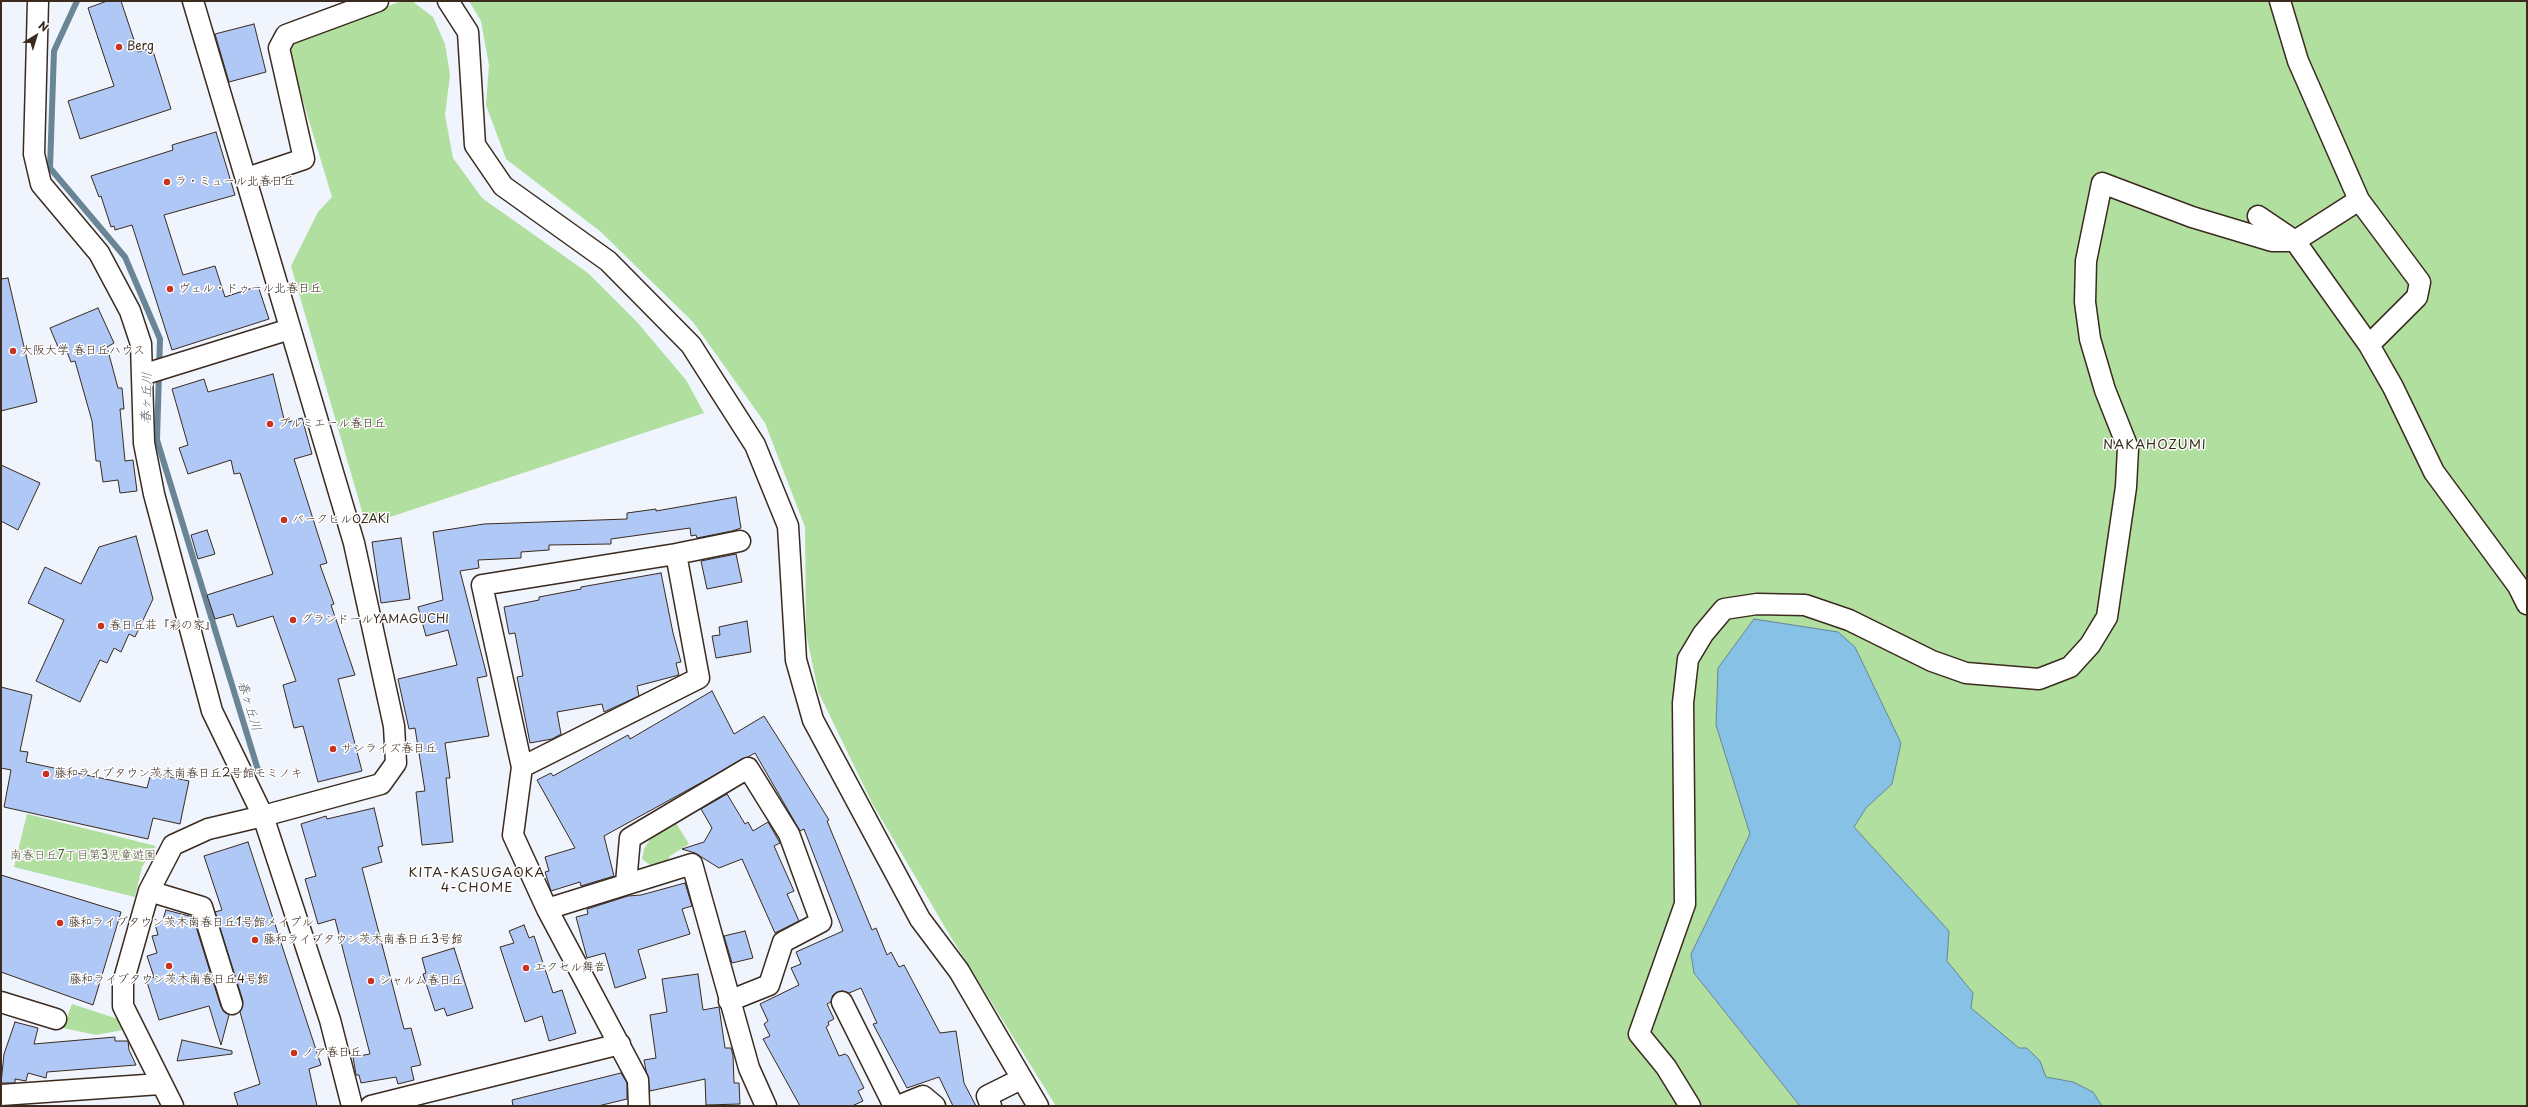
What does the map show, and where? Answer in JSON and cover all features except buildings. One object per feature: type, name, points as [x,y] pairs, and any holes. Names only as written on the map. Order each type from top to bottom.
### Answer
[{"type":"street","points":[[38,1],[34,154],[41,184],[99,253],[130,311],[140,344],[144,443],[154,494],[212,711],[263,816],[330,1020],[352,1106]]},
{"type":"street","points":[[173,1106],[160,1084],[123,1006],[123,983],[149,891],[173,846],[208,829],[263,816],[381,784],[396,763],[394,726],[354,543],[290,329],[247,178],[193,1]]},
{"type":"street","points":[[247,178],[304,159],[279,48],[286,35],[378,1]]},
{"type":"street","points":[[448,1],[468,32],[475,145],[502,186],[608,261],[691,345],[755,445],[788,526],[796,660],[813,720],[920,919],[959,971],[1038,1106]]},
{"type":"street","points":[[2280,1],[2298,61],[2359,200],[2420,282],[2417,298],[2368,345]]},
{"type":"street","points":[[1690,1106],[1666,1067],[1639,1034],[1685,904],[1683,703],[1688,658],[1703,634],[1724,609],[1757,604],[1805,605],[1849,620],[1932,661],[1966,673],[2039,679],[2070,667],[2090,644],[2107,617],[2126,487],[2128,448],[2105,390],[2090,339],[2085,302],[2086,261],[2102,183],[2192,217],[2272,241],[2295,241],[2359,200]]},
{"type":"street","points":[[2258,216],[2295,241],[2368,345],[2393,387],[2434,472],[2518,586],[2527,604]]},
{"type":"street","points":[[142,375],[290,329]]},
{"type":"street","points":[[639,1106],[638,1080],[547,909],[513,835],[522,767],[482,585],[676,554],[740,541]]},
{"type":"street","points":[[522,767],[699,678],[676,554]]},
{"type":"street","points":[[626,883],[630,838],[748,768],[789,834],[821,922],[783,942],[769,985],[729,1001]]},
{"type":"street","points":[[547,909],[626,883],[692,864],[729,1001],[749,1068],[766,1106]]},
{"type":"street","points":[[149,891],[202,907],[232,1004]]},
{"type":"street","points":[[1,1002],[56,1020]]},
{"type":"street","points":[[842,1002],[894,1106]]},
{"type":"street","points":[[371,1106],[620,1044]]},
{"type":"street","points":[[991,1106],[987,1096],[1021,1079]]},
{"type":"street","points":[[12,1098],[160,1084]]},
{"type":"street","points":[[898,1106],[923,1096],[935,1106]]},
{"type":"green space","points":[[402,1],[412,1],[433,17],[445,44],[450,75],[445,115],[453,158],[482,198],[588,273],[637,322],[686,380],[704,413],[366,525],[291,266],[318,212],[332,197],[287,48],[292,41]]},
{"type":"green space","points":[[469,1],[2527,1],[2527,1106],[1056,1106],[949,934],[872,803],[818,691],[806,633],[805,527],[765,423],[693,322],[601,232],[506,159],[486,105],[489,65],[481,21]]},
{"type":"green space","name":"南春日丘7丁目第3児童遊園","points":[[27,814],[156,846],[142,867],[135,897],[14,867]]},
{"type":"green space","points":[[676,823],[689,844],[670,856],[666,863],[654,868],[642,859],[644,849],[651,838]]},
{"type":"green space","points":[[72,1004],[118,1019],[123,1030],[96,1035],[63,1028]]},
{"type":"water","points":[[1754,619],[1838,632],[1855,647],[1901,743],[1892,784],[1866,808],[1854,827],[1949,931],[1947,961],[1973,993],[1971,1008],[2019,1048],[2027,1048],[2040,1061],[2046,1077],[2073,1082],[2093,1092],[2102,1106],[1800,1106],[1694,973],[1691,954],[1750,834],[1716,725],[1718,668]]},
{"type":"waterway","name":"春ヶ丘川","points":[[77,1],[54,51],[50,168],[125,257],[160,339],[157,440],[258,770]]},
{"type":"place","name":"Berg","points":[[119,47]]},
{"type":"place","name":"ラ・ミュール北春日丘","points":[[167,182]]},
{"type":"place","name":"ヴェル・ドゥール北春日丘","points":[[170,289]]},
{"type":"place","name":"大阪大学 春日丘ハウス","points":[[13,351]]},
{"type":"place","name":"プルミエール春日丘","points":[[270,424]]},
{"type":"place","name":"パークヒルOZAKI","points":[[284,520]]},
{"type":"place","name":"グランドールYAMAGUCHI","points":[[293,620]]},
{"type":"place","name":"春日丘荘『彩の家』","points":[[101,626]]},
{"type":"place","name":"サンライズ春日丘","points":[[333,749]]},
{"type":"place","name":"藤和ライブタウン茨木南春日丘2号館モミノキ","points":[[46,774]]},
{"type":"place","name":"藤和ライブタウン茨木南春日丘1号館メイプル","points":[[60,923]]},
{"type":"place","name":"藤和ライブタウン茨木南春日丘3号館","points":[[255,940]]},
{"type":"place","name":"藤和ライブタウン茨木南春日丘4号館","points":[[169,966]]},
{"type":"place","name":"エクセル舞音","points":[[526,968]]},
{"type":"place","name":"シャルム春日丘","points":[[371,981]]},
{"type":"place","name":"ノア春日丘","points":[[294,1053]]},
{"type":"district","name":"NAKAHOZUMI","points":[[2155,445]]},
{"type":"district","name":"KITA-KASUGAOKA 4-CHOME","points":[[477,880]]}]
